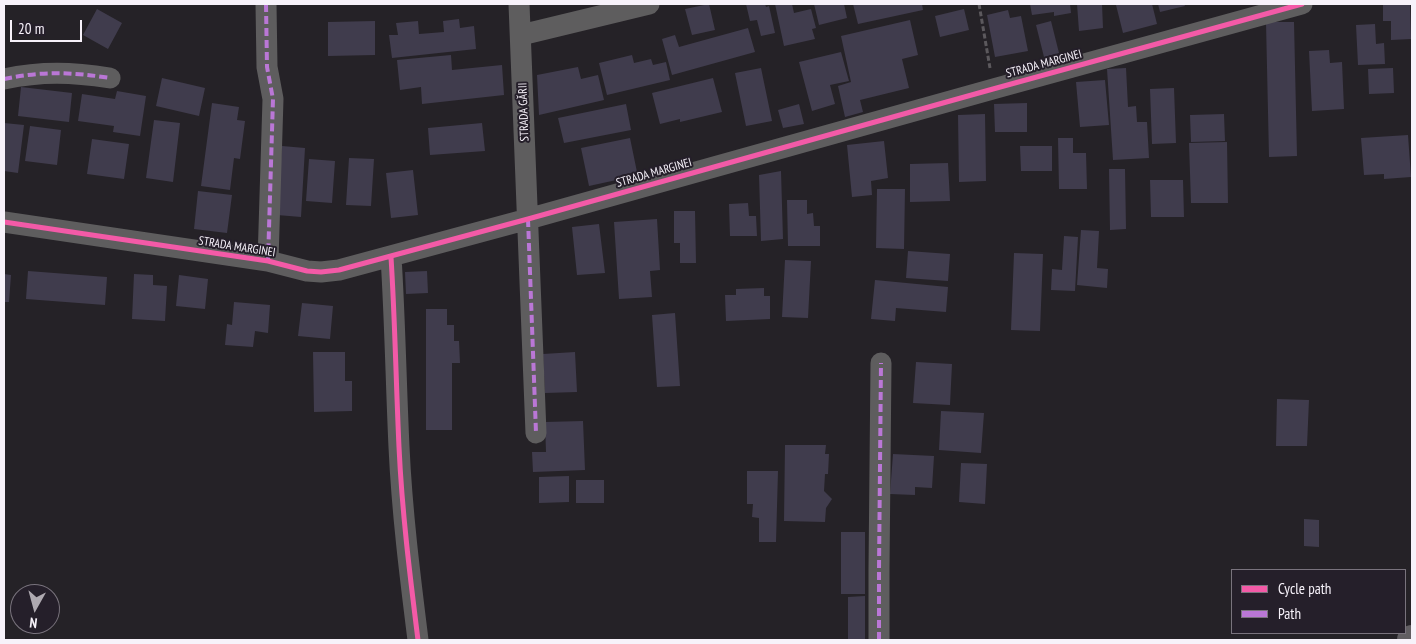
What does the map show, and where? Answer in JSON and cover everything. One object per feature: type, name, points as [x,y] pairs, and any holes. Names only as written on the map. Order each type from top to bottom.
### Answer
[{"type":"street","points":[[266,4],[267,67],[273,99],[268,261]]},
{"type":"street","name":"STRADA GĂRII","points":[[520,4],[536,433]]},
{"type":"street","points":[[521,35],[649,4]]},
{"type":"street","name":"STRADA MARGINEI","points":[[4,222],[268,261],[307,271],[339,270],[1302,4]]},
{"type":"street","points":[[4,79],[28,74],[48,73],[80,74],[110,78]]},
{"type":"street","points":[[391,257],[399,448],[418,640]]},
{"type":"street","points":[[880,363],[880,640]]},
{"type":"path","points":[[979,4],[993,89]]},
{"type":"building","points":[[709,4],[715,30],[692,35],[685,9]]},
{"type":"building","points":[[746,4],[765,4],[766,7],[769,6],[775,33],[761,36],[757,20],[750,21]]},
{"type":"building","points":[[775,4],[792,4],[794,13],[811,9],[816,28],[812,29],[815,39],[784,46]]},
{"type":"building","points":[[814,4],[844,4],[847,18],[819,25]]},
{"type":"building","points":[[853,4],[922,4],[923,10],[858,24]]},
{"type":"building","points":[[1030,4],[1070,4],[1071,13],[1054,16],[1054,12],[1032,15]]},
{"type":"building","points":[[1077,4],[1102,4],[1103,28],[1079,31]]},
{"type":"building","points":[[1152,4],[1157,24],[1123,33],[1116,5]]},
{"type":"building","points":[[1158,4],[1184,4],[1185,6],[1160,12]]},
{"type":"building","points":[[1383,4],[1410,4],[1411,39],[1391,40],[1391,21],[1383,21]]},
{"type":"building","points":[[97,9],[122,23],[108,49],[83,35]]},
{"type":"building","points":[[964,9],[969,30],[940,37],[935,16]]},
{"type":"building","points":[[1008,10],[1010,18],[1021,16],[1028,51],[995,57],[987,15]]},
{"type":"building","points":[[459,19],[460,28],[474,26],[476,49],[392,58],[389,35],[398,35],[396,23],[418,21],[419,34],[444,32],[443,21]]},
{"type":"building","points":[[910,20],[918,55],[902,59],[909,88],[860,100],[863,112],[845,117],[838,86],[851,82],[841,36]]},
{"type":"building","points":[[375,21],[375,55],[328,56],[328,22]]},
{"type":"building","points":[[1051,21],[1059,53],[1044,57],[1036,25]]},
{"type":"building","points":[[1266,22],[1294,22],[1297,156],[1269,157]]},
{"type":"building","points":[[1375,24],[1376,44],[1384,43],[1385,64],[1358,65],[1356,25]]},
{"type":"building","points":[[748,28],[755,52],[672,75],[662,39],[675,35],[679,47]]},
{"type":"building","points":[[1329,50],[1330,63],[1342,62],[1344,109],[1312,111],[1309,51]]},
{"type":"building","points":[[841,52],[849,81],[830,85],[835,104],[812,111],[799,62]]},
{"type":"building","points":[[451,55],[452,70],[502,65],[504,95],[422,104],[421,87],[400,90],[397,60]]},
{"type":"building","points":[[632,55],[634,63],[651,59],[653,65],[666,62],[670,80],[607,95],[599,63]]},
{"type":"building","points":[[578,67],[581,79],[598,75],[604,100],[539,115],[537,75]]},
{"type":"building","points":[[761,68],[772,121],[746,126],[735,73]]},
{"type":"building","points":[[1126,68],[1128,107],[1136,106],[1137,122],[1147,122],[1149,158],[1113,160],[1107,69]]},
{"type":"building","points":[[1393,68],[1394,93],[1369,94],[1368,69]]},
{"type":"building","points":[[162,78],[205,88],[199,116],[156,106]]},
{"type":"building","points":[[713,78],[722,112],[680,122],[680,119],[660,124],[652,93]]},
{"type":"building","points":[[1105,80],[1109,125],[1080,127],[1076,82]]},
{"type":"building","points":[[21,87],[72,93],[69,122],[18,116]]},
{"type":"building","points":[[1174,88],[1176,143],[1152,144],[1150,89]]},
{"type":"building","points":[[117,91],[146,96],[140,136],[113,132],[114,126],[78,121],[82,94],[115,99]]},
{"type":"building","points":[[212,103],[239,107],[237,120],[245,121],[240,159],[234,158],[230,190],[201,186]]},
{"type":"building","points":[[1027,103],[1027,132],[995,132],[994,104]]},
{"type":"building","points":[[626,104],[631,130],[564,143],[558,118]]},
{"type":"building","points":[[799,104],[804,124],[783,128],[778,110]]},
{"type":"building","points":[[985,114],[986,181],[959,182],[958,115]]},
{"type":"building","points":[[1224,114],[1225,141],[1191,142],[1190,115]]},
{"type":"building","points":[[154,120],[180,123],[173,182],[146,178]]},
{"type":"building","points":[[4,123],[24,125],[18,173],[4,171]]},
{"type":"building","points":[[482,123],[485,151],[430,155],[428,128]]},
{"type":"building","points":[[30,126],[61,130],[57,165],[25,161]]},
{"type":"building","points":[[1408,135],[1411,177],[1384,179],[1384,174],[1364,175],[1361,138]]},
{"type":"building","points":[[630,138],[637,172],[621,175],[621,179],[589,186],[581,148]]},
{"type":"building","points":[[1058,138],[1073,138],[1073,153],[1086,153],[1087,189],[1059,189]]},
{"type":"building","points":[[92,139],[129,144],[124,179],[87,174]]},
{"type":"building","points":[[884,141],[888,178],[871,181],[872,195],[852,197],[847,145]]},
{"type":"building","points":[[1227,142],[1228,203],[1191,203],[1189,143]]},
{"type":"building","points":[[282,146],[305,148],[301,217],[277,215]]},
{"type":"building","points":[[1020,146],[1052,146],[1052,171],[1021,171]]},
{"type":"building","points":[[349,158],[374,159],[371,206],[346,205]]},
{"type":"building","points":[[309,159],[335,161],[332,203],[306,201]]},
{"type":"building","points":[[948,163],[950,201],[910,202],[910,164]]},
{"type":"building","points":[[1109,169],[1125,169],[1126,229],[1110,230]]},
{"type":"building","points":[[413,170],[418,215],[391,218],[386,173]]},
{"type":"building","points":[[781,171],[783,239],[761,241],[759,175]]},
{"type":"building","points":[[1150,180],[1183,180],[1184,217],[1151,217]]},
{"type":"building","points":[[877,189],[905,189],[904,249],[876,248]]},
{"type":"building","points":[[198,191],[232,195],[227,233],[194,229]]},
{"type":"building","points":[[787,200],[807,200],[807,214],[813,213],[814,226],[820,226],[820,246],[788,246]]},
{"type":"building","points":[[748,203],[749,216],[756,216],[757,236],[730,236],[729,204]]},
{"type":"building","points":[[674,211],[695,211],[696,263],[680,263],[680,243],[674,243]]},
{"type":"building","points":[[657,219],[660,270],[650,271],[652,297],[619,299],[614,222]]},
{"type":"building","points":[[599,224],[605,273],[577,275],[572,227]]},
{"type":"building","points":[[1081,230],[1099,231],[1097,268],[1108,269],[1107,288],[1077,285]]},
{"type":"building","points":[[1064,236],[1078,237],[1075,291],[1051,290],[1052,269],[1062,270]]},
{"type":"building","points":[[908,251],[950,254],[948,281],[906,278]]},
{"type":"building","points":[[1014,253],[1043,254],[1040,331],[1011,330]]},
{"type":"building","points":[[785,260],[811,261],[808,318],[782,317]]},
{"type":"building","points":[[28,271],[107,277],[105,305],[26,299]]},
{"type":"building","points":[[427,271],[428,293],[406,294],[405,272]]},
{"type":"building","points":[[4,274],[11,275],[9,302],[4,302]]},
{"type":"building","points":[[134,274],[153,275],[153,285],[167,286],[165,321],[132,319]]},
{"type":"building","points":[[179,275],[208,279],[205,309],[176,306]]},
{"type":"building","points":[[875,280],[948,287],[946,312],[896,308],[895,321],[871,319]]},
{"type":"building","points":[[764,288],[764,296],[770,296],[770,319],[726,321],[725,295],[736,295],[736,289]]},
{"type":"building","points":[[234,302],[270,305],[268,333],[255,331],[253,347],[225,345],[227,324],[232,325]]},
{"type":"building","points":[[302,303],[333,306],[330,339],[298,336]]},
{"type":"building","points":[[426,309],[447,309],[447,325],[454,325],[454,341],[459,341],[460,363],[452,363],[452,430],[426,430]]},
{"type":"building","points":[[675,313],[680,386],[657,387],[652,315]]},
{"type":"building","points":[[313,352],[345,352],[345,381],[352,381],[352,411],[314,412]]},
{"type":"building","points":[[575,352],[577,392],[545,393],[543,354]]},
{"type":"building","points":[[916,362],[952,364],[950,405],[913,403]]},
{"type":"building","points":[[1277,399],[1309,400],[1307,446],[1276,446]]},
{"type":"building","points":[[941,411],[984,413],[981,453],[939,450]]},
{"type":"building","points":[[583,421],[585,470],[533,472],[532,452],[546,452],[545,422]]},
{"type":"building","points":[[785,445],[826,445],[825,454],[829,454],[828,474],[825,474],[824,491],[832,499],[826,508],[825,522],[784,521]]},
{"type":"building","points":[[893,454],[934,456],[932,488],[915,487],[915,495],[890,494]]},
{"type":"building","points":[[961,463],[987,464],[985,504],[959,502]]},
{"type":"building","points":[[747,471],[778,471],[776,542],[759,542],[759,518],[752,517],[753,504],[747,504]]},
{"type":"building","points":[[569,476],[569,502],[539,503],[539,477]]},
{"type":"building","points":[[576,480],[604,480],[604,503],[576,503]]},
{"type":"building","points":[[1304,519],[1319,520],[1319,547],[1304,546]]},
{"type":"building","points":[[841,532],[865,532],[865,594],[841,594]]},
{"type":"building","points":[[865,596],[865,640],[848,640],[848,597]]},
{"type":"marked path","points":[[266,4],[267,67],[273,99],[268,261]]},
{"type":"marked path","points":[[4,79],[57,73],[110,78]]},
{"type":"marked path","points":[[528,219],[536,433]]},
{"type":"marked path","points":[[879,640],[881,363]]},
{"type":"cycle path","points":[[4,222],[268,261],[307,271],[339,270],[1302,4]]},
{"type":"cycle path","points":[[391,257],[400,471],[418,640]]}]
